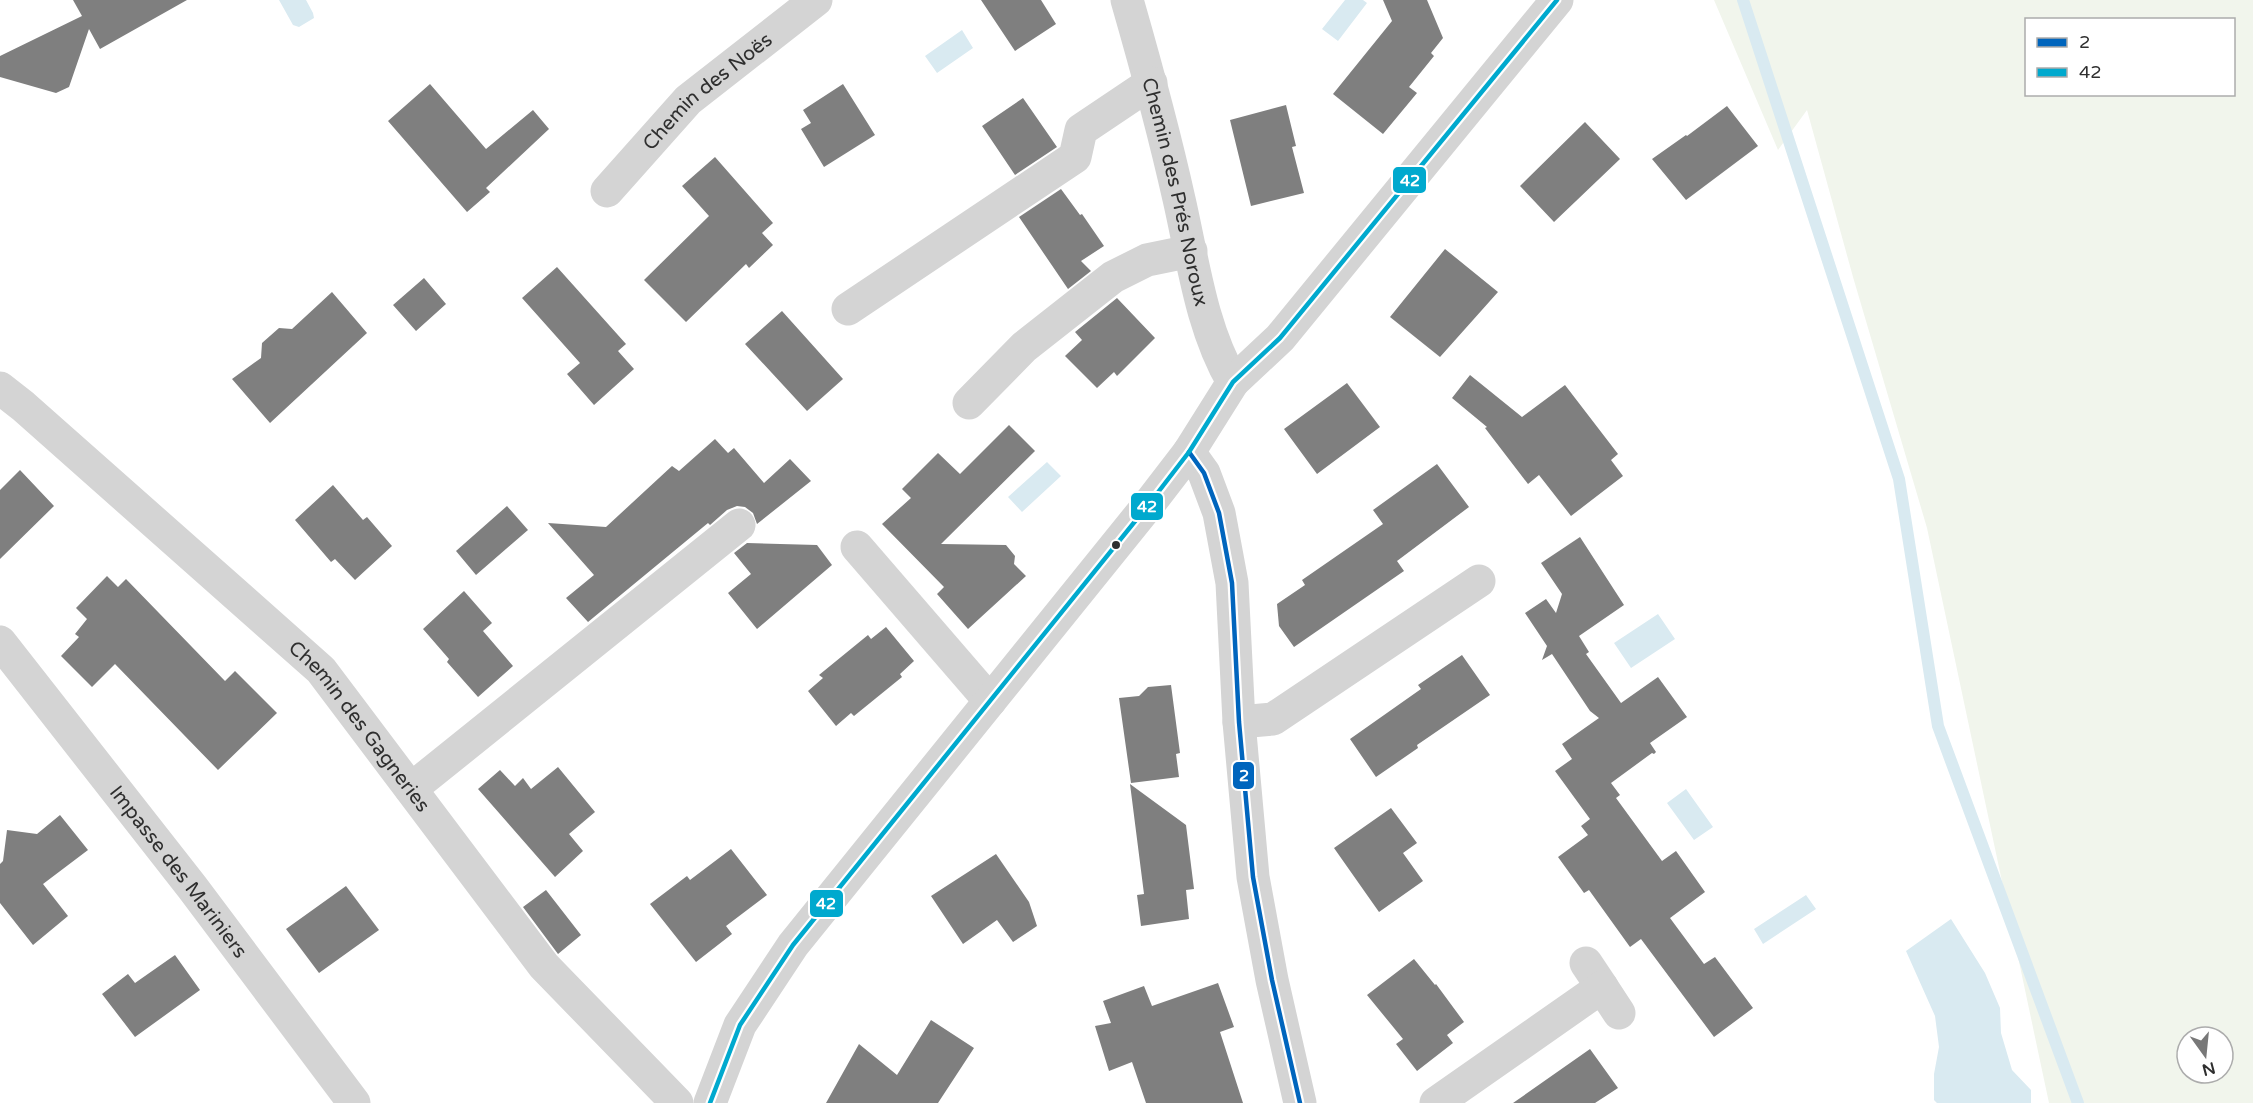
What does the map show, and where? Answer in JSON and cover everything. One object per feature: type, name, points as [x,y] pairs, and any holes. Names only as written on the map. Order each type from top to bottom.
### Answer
[{"type":"street","name":"Chemin des Noës","points":[[607,191],[688,100],[816,0]]},
{"type":"street","name":"Chemin des Prés Noroux","points":[[1127,0],[1151,83],[1207,321],[1222,363],[1233,382]]},
{"type":"street","points":[[710,1103],[740,1025],[793,945],[1190,452],[1233,382],[1280,338],[1557,0]]},
{"type":"street","points":[[848,309],[1075,157],[1081,130],[1151,83]]},
{"type":"street","points":[[969,403],[1024,347],[1113,277],[1147,260],[1191,251]]},
{"type":"street","name":"Chemin des Gagneries","points":[[0,388],[321,670],[544,966],[677,1103]]},
{"type":"street","points":[[1190,452],[1204,473],[1219,513],[1230,572],[1239,722],[1253,876],[1272,980],[1300,1103]]},
{"type":"street","points":[[411,789],[739,525]]},
{"type":"street","points":[[857,547],[990,701]]},
{"type":"street","points":[[1239,722],[1273,718],[1479,581]]},
{"type":"street","name":"Impasse des Mariniers","points":[[0,642],[192,887],[354,1103]]},
{"type":"street","points":[[1436,1103],[1602,988]]},
{"type":"shaded area","points":[[279,0],[306,0],[314,18],[299,27],[293,25]]},
{"type":"shaded area","points":[[1345,0],[1363,0],[1367,3],[1338,41],[1322,29]]},
{"type":"shaded area","points":[[1714,0],[2253,0],[2253,1103],[2049,1103],[1927,528],[1853,277],[1807,110],[1778,150]]},
{"type":"shaded area","points":[[962,30],[973,48],[937,73],[925,56]]},
{"type":"shaded area","points":[[1047,462],[1061,476],[1022,512],[1008,497]]},
{"type":"shaded area","points":[[1658,614],[1675,639],[1631,668],[1614,643]]},
{"type":"shaded area","points":[[1686,789],[1713,827],[1694,840],[1667,803]]},
{"type":"shaded area","points":[[1806,895],[1816,909],[1763,944],[1754,929]]},
{"type":"shaded area","points":[[1951,919],[1985,973],[2000,1008],[2001,1033],[2012,1070],[2031,1090],[2031,1103],[1937,1103],[1934,1100],[1934,1074],[1939,1047],[1935,1016],[1906,951]]},
{"type":"building","points":[[73,0],[187,0],[100,49],[89,29],[69,87],[56,93],[0,77],[0,56],[82,16]]},
{"type":"building","points":[[981,0],[1041,0],[1056,24],[1015,51]]},
{"type":"building","points":[[1383,0],[1427,0],[1443,38],[1431,53],[1434,56],[1409,87],[1417,93],[1383,134],[1333,94],[1392,21]]},
{"type":"building","points":[[430,84],[486,149],[533,110],[549,129],[486,188],[490,192],[467,212],[388,121]]},
{"type":"building","points":[[843,84],[875,135],[824,167],[801,129],[811,123],[803,110]]},
{"type":"building","points":[[1023,98],[1057,147],[1015,175],[982,126]]},
{"type":"building","points":[[1286,105],[1296,146],[1292,147],[1304,193],[1251,206],[1230,120]]},
{"type":"building","points":[[1727,106],[1758,146],[1686,200],[1652,159]]},
{"type":"building","points":[[1585,122],[1620,159],[1554,222],[1520,186]]},
{"type":"building","points":[[715,157],[773,223],[762,233],[773,245],[749,268],[746,264],[686,322],[644,280],[709,216],[682,186]]},
{"type":"building","points":[[1061,189],[1104,246],[1081,261],[1091,271],[1068,289],[1019,217]]},
{"type":"building","points":[[1445,249],[1498,292],[1440,357],[1390,317]]},
{"type":"building","points":[[557,267],[626,344],[618,351],[634,369],[594,405],[567,374],[580,363],[522,298]]},
{"type":"building","points":[[424,278],[446,304],[416,331],[393,305]]},
{"type":"building","points":[[332,292],[367,333],[270,423],[232,379],[261,358],[262,343],[279,328],[292,329]]},
{"type":"building","points":[[1117,298],[1155,338],[1117,376],[1114,372],[1097,388],[1065,356],[1082,340],[1075,332]]},
{"type":"building","points":[[782,311],[843,379],[807,411],[745,344]]},
{"type":"building","points":[[1470,375],[1522,417],[1565,385],[1618,454],[1611,460],[1623,476],[1571,516],[1539,475],[1528,484],[1485,428],[1487,427],[1452,398]]},
{"type":"building","points":[[1347,383],[1380,427],[1317,474],[1284,429]]},
{"type":"building","points":[[1009,425],[1035,451],[941,544],[1006,545],[1015,556],[1014,564],[1026,576],[968,629],[937,594],[944,587],[882,524],[911,498],[902,489],[938,453],[960,474]]},
{"type":"building","points":[[715,439],[728,453],[734,448],[764,483],[790,459],[811,481],[757,524],[753,513],[745,507],[737,506],[727,510],[588,622],[566,598],[594,575],[548,523],[606,527],[672,466],[679,471]]},
{"type":"building","points":[[1437,464],[1469,507],[1397,561],[1404,571],[1294,647],[1279,626],[1277,604],[1305,585],[1302,580],[1383,524],[1373,510]]},
{"type":"building","points":[[20,470],[54,506],[0,559],[0,490]]},
{"type":"building","points":[[333,485],[363,520],[367,517],[392,546],[355,580],[335,559],[331,562],[295,520]]},
{"type":"building","points":[[507,506],[528,530],[476,575],[456,551]]},
{"type":"building","points":[[1580,537],[1624,605],[1579,636],[1589,652],[1586,654],[1621,703],[1658,677],[1687,717],[1650,743],[1656,752],[1654,754],[1652,753],[1611,783],[1620,795],[1616,798],[1662,861],[1676,851],[1705,892],[1670,918],[1704,964],[1715,957],[1753,1008],[1714,1037],[1641,939],[1630,947],[1589,890],[1584,893],[1558,857],[1588,835],[1581,826],[1590,819],[1555,771],[1572,759],[1562,744],[1599,718],[1590,711],[1552,654],[1542,660],[1547,646],[1525,613],[1546,599],[1556,613],[1562,594],[1541,563]]},
{"type":"building","points":[[747,543],[817,545],[832,565],[757,629],[728,593],[751,574],[734,553]]},
{"type":"building","points":[[107,576],[118,587],[126,579],[225,681],[235,671],[277,713],[218,770],[115,664],[92,687],[61,656],[79,637],[75,634],[87,619],[76,608]]},
{"type":"building","points":[[464,591],[492,623],[483,631],[513,666],[478,697],[447,662],[449,659],[423,629]]},
{"type":"building","points":[[886,627],[914,661],[900,674],[902,677],[854,716],[851,713],[836,726],[808,691],[823,678],[819,675],[868,635],[871,639]]},
{"type":"building","points":[[1462,655],[1490,695],[1417,745],[1418,748],[1376,777],[1350,739],[1421,689],[1418,685]]},
{"type":"building","points":[[1171,685],[1180,753],[1176,754],[1179,777],[1131,783],[1119,698],[1139,696],[1148,687]]},
{"type":"building","points":[[558,767],[595,812],[569,834],[583,851],[555,877],[478,789],[500,770],[515,786],[523,778],[531,789]]},
{"type":"building","points":[[1130,784],[1186,825],[1194,889],[1186,890],[1189,919],[1141,926],[1137,895],[1144,894]]},
{"type":"building","points":[[1391,808],[1417,843],[1403,853],[1423,881],[1379,912],[1334,848]]},
{"type":"building","points":[[60,815],[88,850],[43,884],[68,916],[33,945],[0,903],[0,864],[3,861],[7,830],[37,834]]},
{"type":"building","points":[[731,849],[767,895],[726,926],[732,934],[696,962],[650,904],[687,876],[690,880]]},
{"type":"building","points":[[996,854],[1029,902],[1037,926],[1013,942],[997,920],[963,944],[931,896]]},
{"type":"building","points":[[346,886],[379,930],[319,973],[286,929]]},
{"type":"building","points":[[546,890],[581,935],[558,954],[523,907]]},
{"type":"building","points":[[175,955],[200,990],[135,1037],[102,994],[128,974],[135,983]]},
{"type":"building","points":[[1414,959],[1464,1022],[1447,1035],[1453,1043],[1417,1071],[1396,1044],[1403,1039],[1367,995]]},
{"type":"building","points":[[1218,983],[1234,1027],[1220,1032],[1243,1103],[1146,1103],[1132,1062],[1109,1071],[1095,1026],[1111,1023],[1103,1001],[1144,986],[1152,1006]]},
{"type":"building","points":[[931,1020],[974,1048],[938,1103],[826,1103],[859,1044],[897,1075]]},
{"type":"building","points":[[1590,1049],[1618,1088],[1595,1103],[1513,1103]]},
{"type":"waterway","points":[[1743,0],[1899,479],[1938,726],[2078,1103]]},
{"type":"transit line","name":"42","points":[[710,1103],[740,1025],[793,945],[1149,504],[1189,452],[1233,382],[1280,338],[1557,0]]},
{"type":"transit line","name":"2","points":[[1189,452],[1204,473],[1219,513],[1232,583],[1239,722],[1253,877],[1272,980],[1300,1103]]}]
